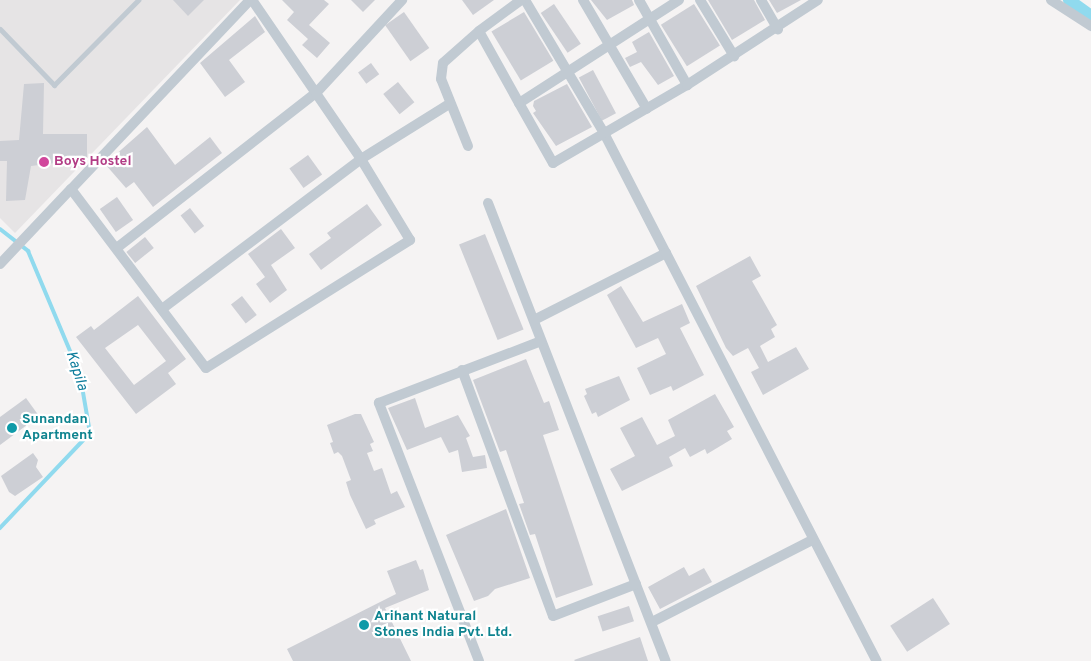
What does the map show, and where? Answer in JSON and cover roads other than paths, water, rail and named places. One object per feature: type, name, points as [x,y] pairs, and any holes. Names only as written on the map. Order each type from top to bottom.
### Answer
[{"type":"street","points":[[0,264],[71,189],[251,0],[361,159],[410,240],[206,368],[118,247],[71,189]]},
{"type":"street","points":[[118,247],[316,93],[402,0]]},
{"type":"street","points":[[468,146],[449,104],[441,79],[443,64],[479,31],[521,0]]},
{"type":"street","points":[[525,0],[605,135],[812,540],[877,661]]},
{"type":"street","points":[[584,0],[647,109]]},
{"type":"street","points":[[639,0],[687,85]]},
{"type":"street","points":[[519,103],[679,0]]},
{"type":"street","points":[[700,0],[734,56]]},
{"type":"street","points":[[762,0],[778,29]]},
{"type":"street","points":[[479,31],[554,163],[605,135],[778,29],[817,0]]},
{"type":"street","points":[[1051,0],[1091,26]]},
{"type":"street","points":[[162,309],[361,159],[449,104]]},
{"type":"street","points":[[488,203],[666,661]]},
{"type":"street","points":[[534,320],[666,253]]},
{"type":"street","points":[[479,661],[379,403],[541,341]]},
{"type":"street","points":[[462,370],[552,616],[636,584]]},
{"type":"street","points":[[652,622],[812,540]]},
{"type":"lane","points":[[0,28],[54,85],[138,0]]},
{"type":"waterway","points":[[1069,0],[1091,16]]},
{"type":"waterway","name":"Kapila","points":[[0,229],[28,251],[80,375],[90,433],[0,528]]},
{"type":"place","name":"Boys Hostel","points":[[44,162]]},
{"type":"place","name":"Sunandan Apartment","points":[[12,428]]},
{"type":"place","name":"Arihant Natural Stones India Pvt. Ltd.","points":[[364,625]]}]
